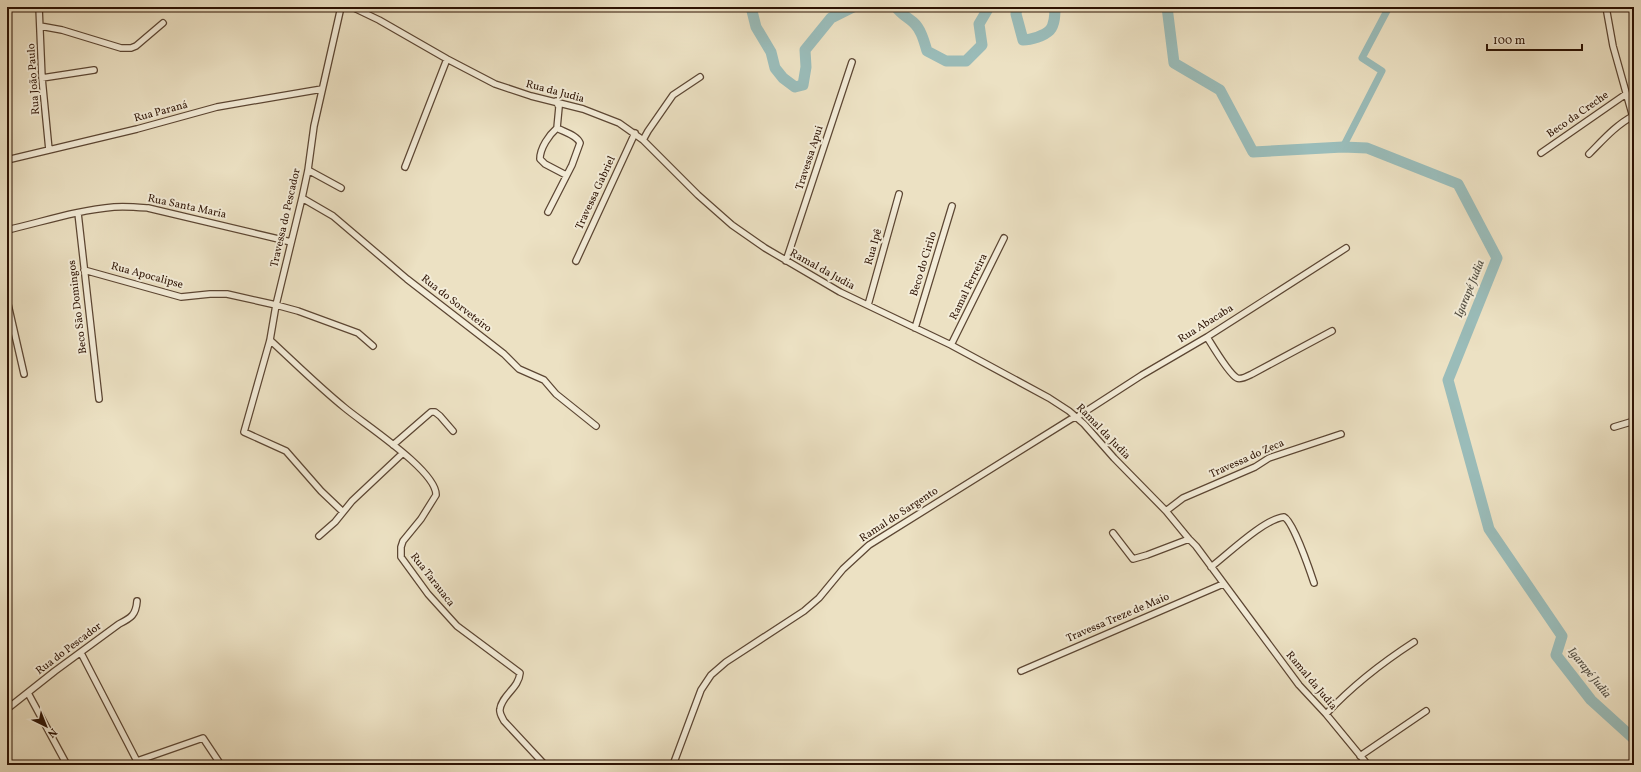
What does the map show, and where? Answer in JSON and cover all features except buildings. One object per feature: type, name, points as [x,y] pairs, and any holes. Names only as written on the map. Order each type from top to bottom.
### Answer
[{"type":"street","name":"Rua João Paulo","points":[[39,7],[42,78],[49,150]]},
{"type":"street","name":"Travessa do Pescador","points":[[341,7],[314,126],[308,170],[276,305],[270,340],[244,432],[260,440],[281,447],[344,512]]},
{"type":"street","name":"Rua da Judia","points":[[352,7],[379,20],[479,76],[510,90],[583,109],[620,123],[643,140],[698,195],[732,225]]},
{"type":"street","points":[[1589,154],[1626,120],[1633,118],[1610,32],[1606,7]]},
{"type":"street","points":[[40,26],[62,30],[121,48],[136,46],[163,23]]},
{"type":"street","points":[[405,167],[447,59]]},
{"type":"street","name":"Travessa Apui","points":[[786,261],[852,62]]},
{"type":"street","points":[[42,78],[94,70]]},
{"type":"street","points":[[643,140],[673,95],[700,77]]},
{"type":"street","name":"Rua Paraná","points":[[7,160],[217,107],[322,89]]},
{"type":"street","name":"Beco da Creche","points":[[1541,153],[1626,94]]},
{"type":"street","points":[[556,101],[559,107],[557,128],[541,151],[540,159],[545,164],[566,175]]},
{"type":"street","points":[[548,212],[580,143],[575,137],[557,128]]},
{"type":"street","name":"Travessa Gabriel","points":[[576,262],[635,133]]},
{"type":"street","points":[[308,170],[341,188]]},
{"type":"street","name":"Rua Ipê","points":[[868,305],[900,194]]},
{"type":"street","name":"Rua do Sorveteiro","points":[[302,198],[333,216],[407,279],[504,354],[519,369],[544,380],[556,394],[596,426]]},
{"type":"street","name":"Beco do Cirilo","points":[[915,328],[952,206]]},
{"type":"street","name":"Rua Santa Maria","points":[[7,230],[78,213],[112,207],[148,208],[291,242]]},
{"type":"street","name":"Beco São Domingos","points":[[78,213],[99,399]]},
{"type":"street","name":"Ramal da Judia","points":[[732,225],[786,261],[840,292],[951,345],[1049,398],[1077,417],[1166,511],[1196,546],[1299,685],[1326,714],[1368,765]]},
{"type":"street","name":"Ramal Ferreira","points":[[951,345],[1004,238]]},
{"type":"street","name":"Rua Abacaba","points":[[1077,417],[1142,374],[1206,336],[1346,248]]},
{"type":"street","name":"Rua Apocalipse","points":[[84,270],[181,297],[227,294],[276,305],[298,311],[358,333],[373,346]]},
{"type":"street","points":[[7,300],[24,374]]},
{"type":"street","points":[[1206,336],[1225,365],[1236,378],[1239,379],[1252,374],[1332,331]]},
{"type":"street","name":"Rua Tarauaca","points":[[270,340],[346,409],[403,453],[429,478],[437,491],[434,501],[403,541],[401,547],[401,557],[428,594],[457,626],[520,673],[515,687],[499,710],[500,714],[504,721],[545,765]]},
{"type":"street","points":[[393,445],[431,412],[434,412],[440,416],[453,432]]},
{"type":"street","name":"Ramal do Sargento","points":[[673,765],[701,690],[711,675],[718,668],[804,611],[818,598],[843,569],[870,545],[1064,423],[1077,417]]},
{"type":"street","points":[[1614,427],[1634,421]]},
{"type":"street","name":"Travessa do Zeca","points":[[1166,511],[1183,498],[1255,467],[1270,458],[1341,434]]},
{"type":"street","points":[[319,536],[335,522],[352,501],[403,453]]},
{"type":"street","points":[[1211,567],[1260,528],[1279,518],[1286,518],[1293,528],[1314,583]]},
{"type":"street","points":[[1113,533],[1133,559],[1189,539]]},
{"type":"street","name":"Travessa Treze de Maio","points":[[1020,672],[1223,584]]},
{"type":"street","name":"Rua do Pescador","points":[[7,709],[119,624],[128,620],[136,611],[137,601]]},
{"type":"street","points":[[1326,714],[1361,680],[1414,642]]},
{"type":"street","points":[[81,653],[138,763]]},
{"type":"street","points":[[28,693],[67,765]]},
{"type":"street","points":[[1360,756],[1426,710]]},
{"type":"street","points":[[130,765],[203,738],[221,765]]},
{"type":"waterway","name":"Igarapé Judia","points":[[751,7],[756,27],[771,52],[775,68],[783,78],[795,87],[803,85],[806,67],[805,50],[831,18],[853,7]]},
{"type":"waterway","name":"Igarapé Judia","points":[[896,7],[918,28],[927,51],[946,61],[966,61],[982,45],[979,24],[989,7]]},
{"type":"waterway","name":"Igarapé Judia","points":[[1017,7],[1016,14],[1023,40],[1037,37],[1052,28],[1055,16],[1055,7]]},
{"type":"waterway","name":"Igarapé Judia","points":[[1167,7],[1174,63],[1220,90],[1253,152],[1343,147],[1367,148],[1458,184],[1497,258],[1448,380],[1489,529],[1562,636],[1556,655],[1591,700],[1634,739]]},
{"type":"waterway","points":[[1343,147],[1382,71],[1362,58],[1389,7]]}]
